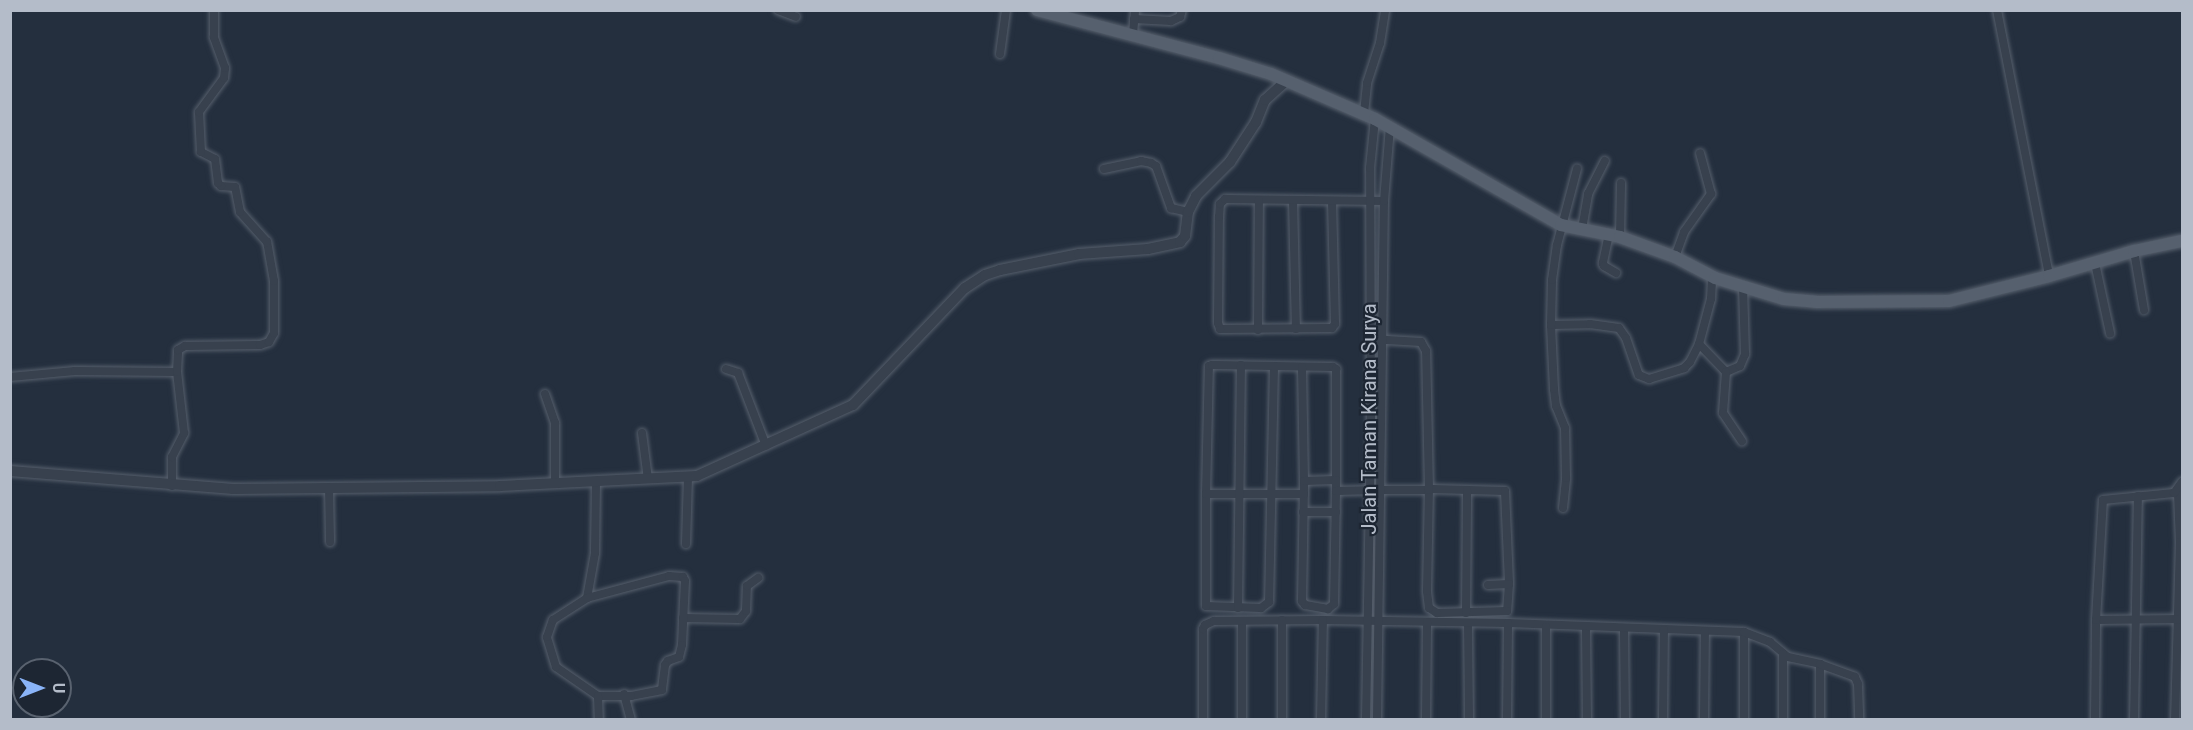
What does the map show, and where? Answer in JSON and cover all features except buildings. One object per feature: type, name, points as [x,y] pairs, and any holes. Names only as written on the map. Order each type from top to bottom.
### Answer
[{"type":"main road","points":[[1037,10],[1253,68],[1364,113],[1561,225],[1615,236],[1675,258],[1712,277],[1797,301],[1922,303],[1949,301],[2182,240]]},
{"type":"street","points":[[172,486],[172,457],[184,433],[176,356],[181,348],[260,345],[269,342],[274,333],[274,281],[267,243],[240,212],[235,187],[221,186],[218,183],[215,159],[201,152],[199,112],[224,78],[225,68],[213,31],[214,10]]},
{"type":"street","points":[[778,10],[796,17]]},
{"type":"street","points":[[1000,54],[1006,10]]},
{"type":"street","points":[[1133,34],[1134,15],[1171,21],[1180,16],[1182,10]]},
{"type":"street","points":[[1364,113],[1367,83],[1380,43],[1385,10]]},
{"type":"street","points":[[1997,10],[2049,276]]},
{"type":"street","points":[[10,471],[172,486],[233,489],[555,484],[688,478],[766,446],[853,405],[862,397],[871,383],[902,356],[958,294],[974,281],[1000,270],[1079,254],[1175,244],[1185,236],[1188,212],[1196,196],[1230,162],[1256,122],[1265,100],[1286,81]]},
{"type":"street","name":"Jalan Taman Kirana Surya","points":[[1366,720],[1370,168],[1375,119]]},
{"type":"street","name":"Jalan Taman Kirana Surya","points":[[1377,720],[1384,201],[1390,127]]},
{"type":"street","points":[[1675,258],[1684,232],[1711,194],[1700,153]]},
{"type":"street","points":[[1104,169],[1141,161],[1151,163],[1155,166],[1172,208],[1188,212]]},
{"type":"street","points":[[1582,229],[1588,194],[1605,161]]},
{"type":"street","points":[[1563,508],[1565,428],[1556,406],[1551,325],[1552,280],[1561,225],[1577,169]]},
{"type":"street","points":[[1616,273],[1603,263],[1615,236],[1621,183]]},
{"type":"street","points":[[1332,201],[1335,324],[1330,329],[1223,330],[1218,323],[1220,204],[1230,198],[1384,201]]},
{"type":"street","points":[[1258,200],[1258,330]]},
{"type":"street","points":[[1293,200],[1296,330]]},
{"type":"street","points":[[2134,251],[2144,310]]},
{"type":"street","points":[[2096,263],[2110,333]]},
{"type":"street","points":[[1551,325],[1590,324],[1619,328],[1626,338],[1639,375],[1646,380],[1684,368],[1690,362],[1699,344],[1711,299],[1712,277]]},
{"type":"street","points":[[1726,372],[1740,366],[1745,354],[1743,287]]},
{"type":"street","points":[[1336,491],[1369,490],[1429,490],[1467,490],[1505,491],[1508,609],[1504,613],[1437,613],[1429,608],[1429,490],[1425,346],[1421,342],[1370,339]]},
{"type":"street","points":[[1699,344],[1726,372],[1723,413],[1742,441]]},
{"type":"street","points":[[1274,366],[1269,602],[1260,608],[1214,608],[1204,603],[1208,367],[1212,365],[1241,365],[1274,366],[1302,367],[1333,367],[1337,371],[1334,604],[1328,609],[1310,608],[1302,601],[1304,494],[1302,367]]},
{"type":"street","points":[[1238,608],[1241,365]]},
{"type":"street","points":[[726,369],[738,373],[766,446]]},
{"type":"street","points":[[10,377],[75,371],[177,372]]},
{"type":"street","points":[[545,394],[555,423],[555,484]]},
{"type":"street","points":[[642,433],[648,479]]},
{"type":"street","points":[[686,544],[688,478]]},
{"type":"street","points":[[1304,481],[1336,480]]},
{"type":"street","points":[[587,598],[595,553],[596,482]]},
{"type":"street","points":[[2175,720],[2180,619],[2178,493],[2182,482]]},
{"type":"street","points":[[329,488],[330,542]]},
{"type":"street","points":[[1466,613],[1467,490]]},
{"type":"street","points":[[2095,720],[2096,620],[2103,500],[2178,493]]},
{"type":"street","points":[[1206,494],[1304,494]]},
{"type":"street","points":[[2134,720],[2138,496]]},
{"type":"street","points":[[1303,512],[1335,512]]},
{"type":"street","points":[[680,575],[685,581],[681,653],[679,657],[666,663],[662,690],[630,696],[624,694],[598,696],[556,667],[547,637],[553,620],[587,598],[680,575]]},
{"type":"street","points":[[683,618],[740,619],[746,611],[747,586],[758,578]]},
{"type":"street","points":[[1488,585],[1509,585]]},
{"type":"street","points":[[2096,620],[2180,619]]},
{"type":"street","points":[[1282,620],[1282,720]]},
{"type":"street","points":[[1203,720],[1203,629],[1214,621],[1282,620],[1508,623],[1546,627],[1744,632],[1770,642],[1783,654],[1855,677],[1858,684],[1859,720]]},
{"type":"street","points":[[1321,720],[1323,620]]},
{"type":"street","points":[[1242,621],[1242,720]]},
{"type":"street","points":[[1426,720],[1427,622]]},
{"type":"street","points":[[1468,623],[1469,720]]},
{"type":"street","points":[[1507,720],[1508,623]]},
{"type":"street","points":[[1546,627],[1546,720]]},
{"type":"street","points":[[1586,628],[1587,720]]},
{"type":"street","points":[[1624,628],[1625,720]]},
{"type":"street","points":[[1664,630],[1664,720]]},
{"type":"street","points":[[1704,720],[1705,632]]},
{"type":"street","points":[[1744,632],[1744,720]]},
{"type":"street","points":[[1783,654],[1783,720]]},
{"type":"street","points":[[1820,664],[1820,720]]},
{"type":"street","points":[[624,694],[631,720]]},
{"type":"street","points":[[598,696],[599,720]]}]
